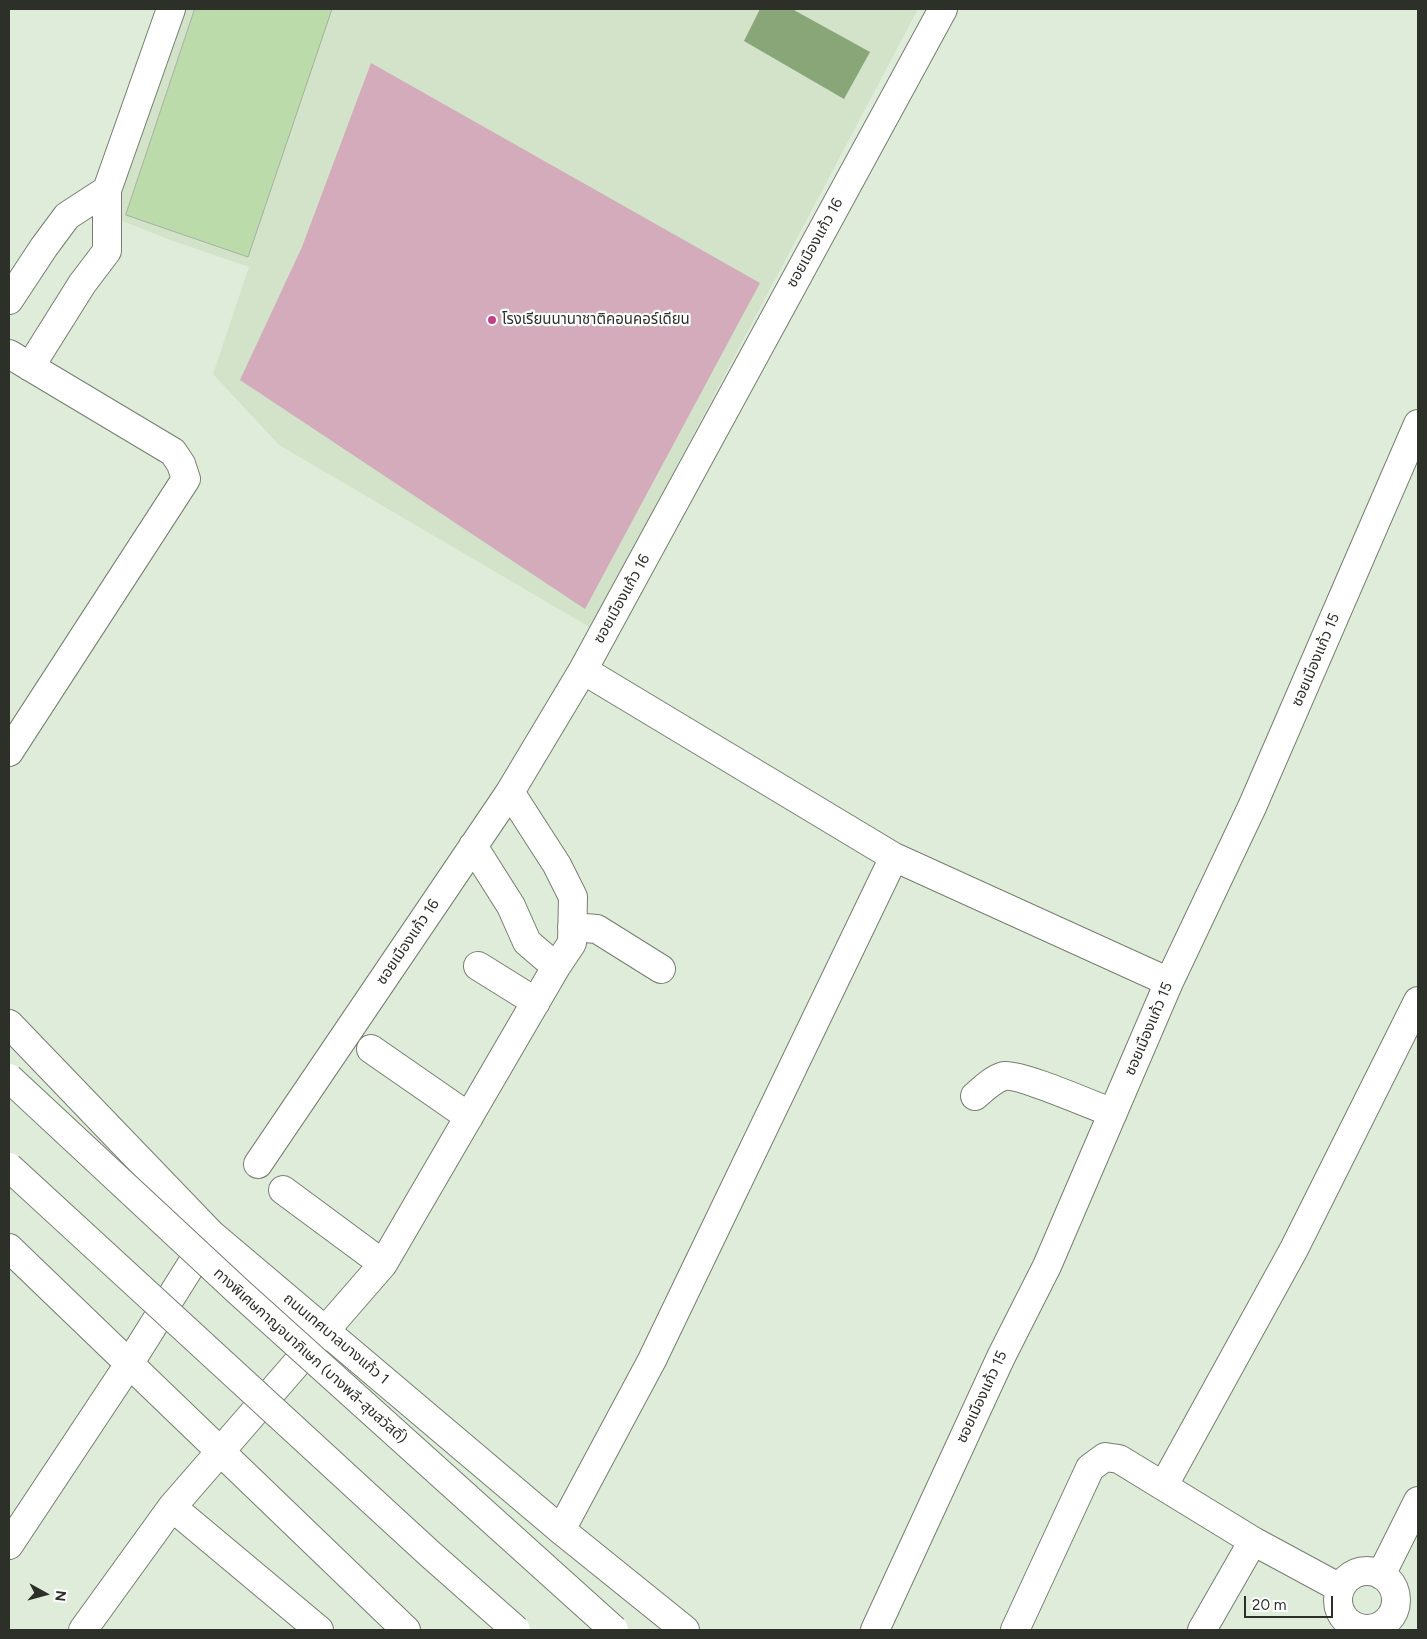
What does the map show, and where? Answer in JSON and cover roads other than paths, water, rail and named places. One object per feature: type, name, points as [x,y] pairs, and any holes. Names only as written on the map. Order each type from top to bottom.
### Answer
[{"type":"main road","points":[[9,752],[186,479],[181,464],[173,452],[14,358],[82,284],[107,251],[107,190],[171,9]]},
{"type":"main road","name":"ซอยเมืองแก้ว 16","points":[[258,1164],[510,792],[583,670],[943,9]]},
{"type":"main road","points":[[9,300],[67,216],[107,190]]},
{"type":"main road","name":"ซอยเมืองแก้ว 15","points":[[875,1630],[1001,1357],[1047,1266],[1170,982],[1252,806],[1418,424]]},
{"type":"main road","points":[[583,670],[894,857],[1170,982]]},
{"type":"main road","points":[[83,1630],[172,1507],[383,1264],[556,967],[572,943],[573,897],[557,865],[510,792]]},
{"type":"main road","points":[[473,846],[511,906],[527,942],[556,967]]},
{"type":"main road","points":[[561,1530],[652,1360],[894,857]]},
{"type":"main road","points":[[572,927],[598,929],[661,969]]},
{"type":"main road","points":[[478,966],[536,1002]]},
{"type":"main road","points":[[1164,1485],[1294,1249],[1418,1001]]},
{"type":"main road","name":"ถนนเทศบาลบางแก้ว 1","points":[[9,1024],[211,1234],[561,1530],[685,1630]]},
{"type":"main road","points":[[371,1049],[469,1117]]},
{"type":"main road","points":[[975,1096],[994,1081],[1005,1076],[1026,1079],[1113,1113]]},
{"type":"main road","name":"ทางพิเศษกาญจนาภิเษก (บางพลี-สุขสวัสดิ์)","points":[[9,1078],[240,1292],[614,1630]]},
{"type":"main road","points":[[9,1167],[430,1554],[516,1630]]},
{"type":"main road","points":[[283,1190],[383,1264]]},
{"type":"main road","points":[[9,1545],[129,1364],[211,1234]]},
{"type":"main road","points":[[9,1248],[406,1630]]},
{"type":"main road","points":[[1015,1630],[1090,1468],[1105,1457],[1119,1459],[1253,1541],[1340,1588]]},
{"type":"main road","points":[[1381,1575],[1418,1501]]},
{"type":"main road","points":[[172,1507],[318,1630]]},
{"type":"main road","points":[[1202,1630],[1253,1541]]},
{"type":"main road","points":[[1370,1571],[1381,1575],[1391,1584],[1396,1596],[1394,1609],[1399,1628],[1363,1630],[1350,1625],[1341,1615],[1338,1602],[1340,1588],[1347,1579],[1357,1573],[1370,1571]]},
{"type":"place","name":"โรงเรียนนานาชาติคอนคอร์เดียน","points":[[492,320]]}]
